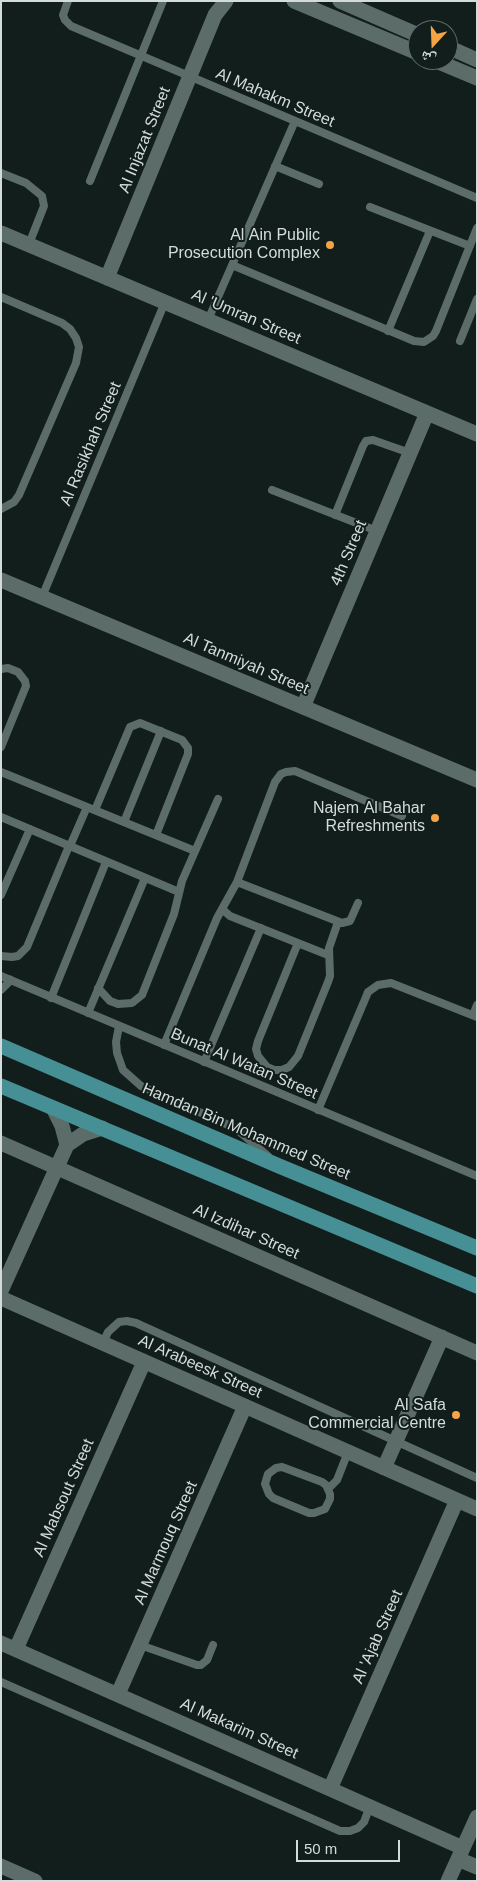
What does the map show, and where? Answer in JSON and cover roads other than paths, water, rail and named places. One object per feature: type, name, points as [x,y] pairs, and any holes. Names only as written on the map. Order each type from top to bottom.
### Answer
[{"type":"main road","name":"Hamdan Bin Mohammed Street","points":[[1,1046],[279,1166],[477,1248]]},
{"type":"main road","points":[[1,1086],[477,1286]]},
{"type":"street","name":"Al Injazat Street","points":[[107,278],[190,77],[215,8],[226,1]]},
{"type":"street","points":[[294,1],[408,49]]},
{"type":"street","points":[[340,1],[408,30]]},
{"type":"street","points":[[458,51],[477,60]]},
{"type":"street","points":[[458,70],[477,78]]},
{"type":"street","name":"Al 'Umran Street","points":[[1,233],[477,434]]},
{"type":"street","name":"4th Street","points":[[303,707],[427,413]]},
{"type":"street","name":"Al Tanmiyah Street","points":[[1,580],[477,780]]},
{"type":"street","points":[[53,1108],[62,1126],[67,1145]]},
{"type":"street","points":[[1,1290],[67,1145],[83,1134],[102,1128]]},
{"type":"street","name":"Al Izdihar Street","points":[[1,1143],[477,1353]]},
{"type":"street","name":"Al Arabeesk Street","points":[[1,1298],[477,1509]]},
{"type":"street","points":[[384,1468],[442,1337]]},
{"type":"street","name":"Al Mabsout Street","points":[[16,1649],[144,1362]]},
{"type":"street","name":"Al Marmouq Street","points":[[118,1694],[245,1406]]},
{"type":"street","name":"Al 'Ajab Street","points":[[330,1789],[457,1500]]},
{"type":"street","name":"Al Makarim Street","points":[[1,1643],[370,1806],[461,1853],[477,1867]]},
{"type":"street","points":[[448,1881],[477,1817]]},
{"type":"street","points":[[1,1866],[35,1881]]},
{"type":"lane","name":"Al Mahakm Street","points":[[68,1],[64,11],[65,20],[71,26],[477,198]]},
{"type":"lane","points":[[90,181],[163,1]]},
{"type":"lane","points":[[208,320],[295,121]]},
{"type":"lane","points":[[275,166],[319,184]]},
{"type":"lane","points":[[1,173],[26,183],[42,196],[44,206],[28,244]]},
{"type":"lane","points":[[370,207],[470,246]]},
{"type":"lane","points":[[232,265],[388,331],[418,342],[424,342],[434,336],[477,228]]},
{"type":"lane","points":[[388,331],[430,231]]},
{"type":"lane","points":[[1,297],[62,323],[70,329],[76,338],[78,347],[76,363],[19,495],[14,502],[1,509]]},
{"type":"lane","points":[[460,340],[477,299]]},
{"type":"lane","name":"Al Rasikhah Street","points":[[42,597],[165,302]]},
{"type":"lane","points":[[336,515],[366,441],[373,440],[410,454]]},
{"type":"lane","points":[[272,490],[377,531]]},
{"type":"lane","points":[[1,669],[8,668],[18,672],[25,681],[26,686],[1,747]]},
{"type":"lane","points":[[1,956],[18,956],[27,947],[70,846],[91,808],[127,730],[133,725],[140,723],[182,740],[187,744],[188,751],[156,835]]},
{"type":"lane","points":[[124,822],[161,731]]},
{"type":"lane","points":[[1,772],[195,851]]},
{"type":"lane","points":[[164,1045],[222,909],[237,882],[278,778],[286,772],[300,772],[402,816]]},
{"type":"lane","points":[[98,988],[110,1001],[118,1004],[132,1003],[142,995],[174,914],[179,892],[218,799]]},
{"type":"lane","points":[[1,816],[179,892]]},
{"type":"lane","points":[[1,895],[30,829]]},
{"type":"lane","points":[[51,998],[106,862]]},
{"type":"lane","points":[[88,1013],[145,878]]},
{"type":"lane","points":[[237,882],[338,922],[350,920],[358,903]]},
{"type":"lane","points":[[222,909],[230,916],[328,955]]},
{"type":"lane","points":[[298,943],[258,1041],[258,1056],[267,1067],[274,1070],[288,1068],[298,1056],[330,976],[329,948],[338,922]]},
{"type":"lane","points":[[204,1062],[261,928]]},
{"type":"lane","name":"Bunat Al Watan Street","points":[[1,976],[477,1176]]},
{"type":"lane","points":[[1,990],[11,980]]},
{"type":"lane","points":[[318,1110],[368,992],[378,984],[397,985],[475,1016],[477,1005]]},
{"type":"lane","points":[[119,1026],[117,1048],[123,1070],[141,1086],[235,1128],[279,1166]]},
{"type":"lane","points":[[103,1343],[113,1325],[126,1321],[136,1323],[477,1478]]},
{"type":"lane","points":[[328,1489],[337,1480],[348,1452]]},
{"type":"lane","points":[[282,1467],[322,1482],[328,1489],[330,1494],[325,1508],[314,1513],[308,1513],[272,1498],[266,1490],[265,1484],[268,1474],[272,1470],[282,1467]]},
{"type":"lane","points":[[140,1645],[196,1666],[201,1665],[207,1660],[214,1645]]},
{"type":"lane","points":[[1,1682],[340,1832],[358,1828],[364,1822],[370,1806]]},
{"type":"place","name":"Al Ain Public Prosecution Complex","points":[[330,245]]},
{"type":"place","name":"Najem Al Bahar Refreshments","points":[[435,818]]},
{"type":"place","name":"Al Safa Commercial Centre","points":[[456,1415]]}]
